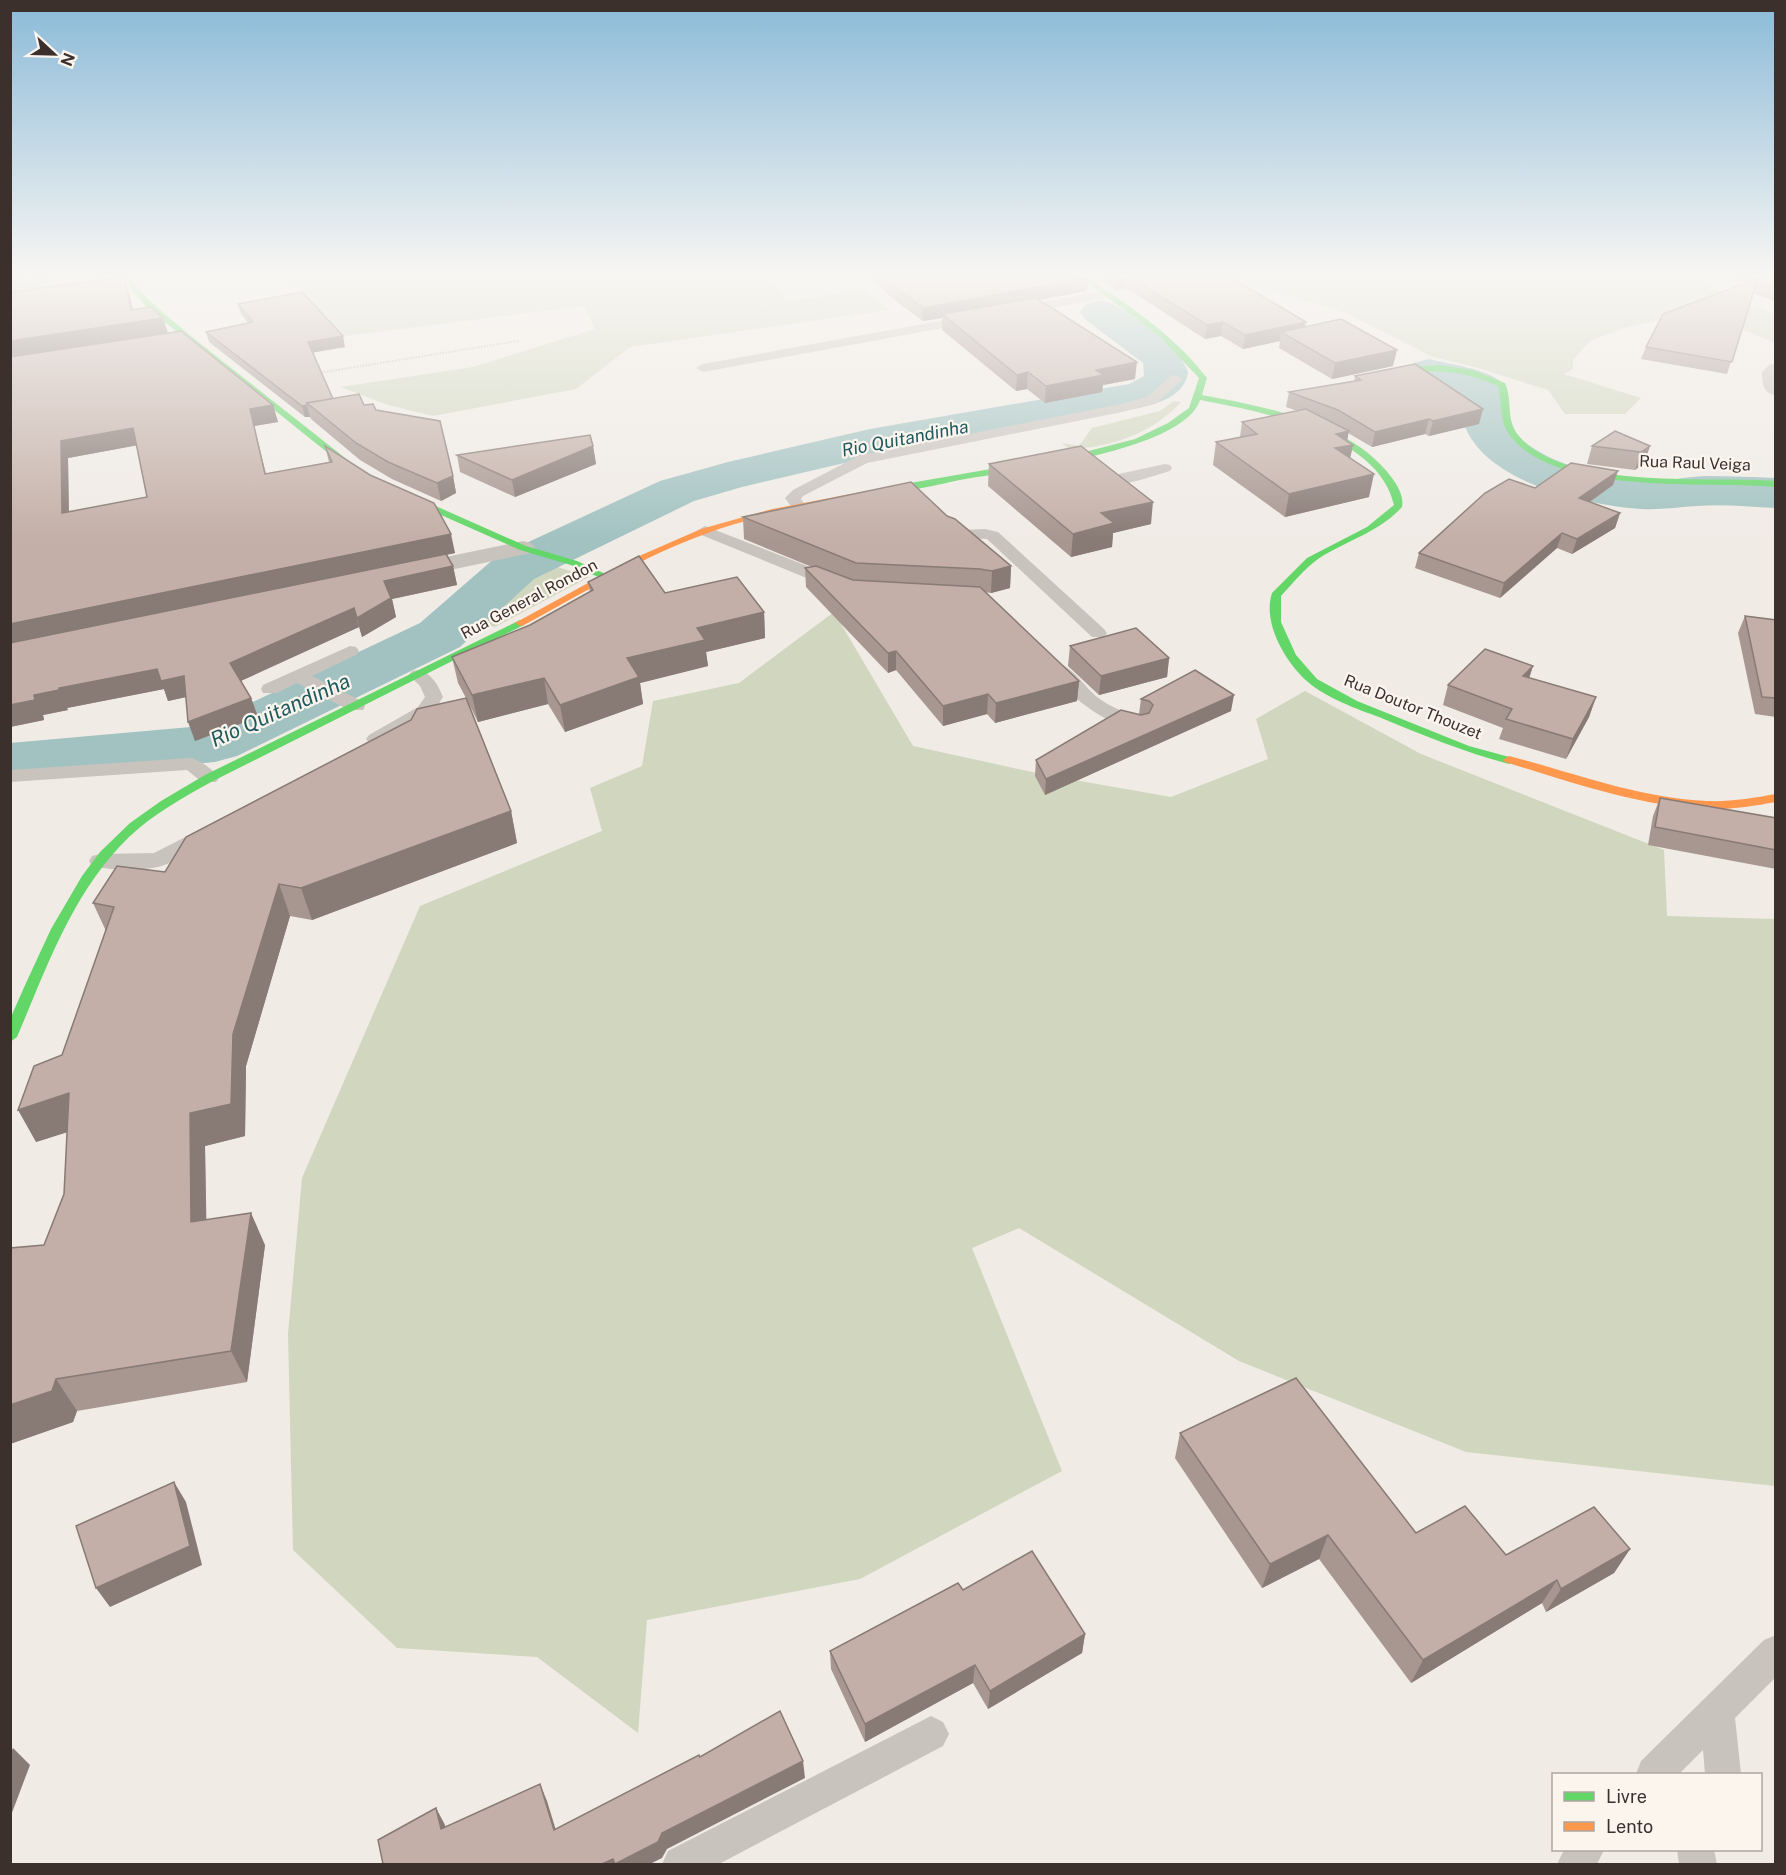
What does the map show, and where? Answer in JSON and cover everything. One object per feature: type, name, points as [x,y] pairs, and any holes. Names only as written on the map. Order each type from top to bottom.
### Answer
[{"type":"street","points":[[223,366],[351,466],[383,486],[523,548],[574,563],[607,577]]},
{"type":"street","points":[[1196,366],[1203,378],[1198,397]]},
{"type":"street","name":"Rua Raul Veiga","points":[[1365,379],[1434,366]]},
{"type":"street","name":"Rua Raul Veiga","points":[[1440,366],[1465,369],[1502,385],[1506,397],[1503,405],[1510,430],[1519,443],[1539,456],[1560,464],[1587,472],[1655,481],[1738,480],[1776,484]]},
{"type":"street","points":[[1776,369],[1772,372],[1772,385],[1776,390]]},
{"type":"street","name":"Rua Doutor Thouzet","points":[[1198,397],[1306,420],[1337,434],[1374,464],[1389,479],[1398,494],[1399,505],[1390,518],[1376,529],[1314,557],[1276,596],[1276,622],[1291,656],[1313,681],[1353,703],[1465,748],[1663,802],[1712,806],[1756,803],[1776,798]]},
{"type":"street","name":"Rua General Rondon","points":[[10,1037],[67,908],[100,861],[125,834],[160,807],[209,778],[418,675],[666,547],[705,531],[797,505],[1077,457],[1138,441],[1171,425],[1193,409],[1198,397]]},
{"type":"street","points":[[1242,405],[1276,399]]},
{"type":"street","points":[[383,577],[523,548]]},
{"type":"lane","points":[[703,368],[717,366]]},
{"type":"lane","points":[[797,505],[793,498],[798,493],[863,459],[1122,408],[1152,400],[1176,379]]},
{"type":"lane","points":[[1077,457],[1107,480],[1165,468]]},
{"type":"lane","points":[[908,485],[954,533],[962,536],[979,533],[992,535],[1098,633]]},
{"type":"lane","points":[[705,531],[845,588]]},
{"type":"lane","points":[[270,689],[305,680],[350,651]]},
{"type":"lane","points":[[1048,659],[1097,707],[1123,719],[1139,723]]},
{"type":"lane","points":[[354,751],[425,711],[434,697],[428,684],[418,675]]},
{"type":"lane","points":[[305,680],[355,705]]},
{"type":"lane","points":[[10,776],[191,764],[209,778]]},
{"type":"lane","points":[[100,861],[142,862],[160,859],[221,825]]},
{"type":"lane","points":[[1655,1773],[1776,1652]]},
{"type":"lane","points":[[1717,1711],[1723,1773]]},
{"type":"lane","points":[[681,1864],[932,1734]]},
{"type":"lane","points":[[1576,1864],[1584,1851]]},
{"type":"path","points":[[317,373],[364,366]]},
{"type":"green space","points":[[606,366],[576,389],[433,416],[388,405],[340,387],[473,367]]},
{"type":"green space","points":[[1469,366],[1573,366],[1573,369],[1564,374],[1641,398],[1625,414],[1565,414],[1548,390]]},
{"type":"green space","points":[[1174,401],[1181,402],[1157,422],[1130,437],[1084,448],[1069,449],[1062,443],[1079,446],[1092,428],[1160,411]]},
{"type":"green space","points":[[548,564],[589,577],[495,627],[479,622],[525,576]]},
{"type":"green space","points":[[834,612],[913,746],[1046,775],[1171,797],[1268,759],[1256,719],[1305,691],[1421,754],[1664,850],[1667,916],[1775,919],[1775,1486],[1466,1452],[1239,1361],[1019,1228],[972,1248],[1062,1471],[860,1579],[647,1620],[638,1733],[537,1657],[397,1648],[293,1550],[288,1334],[302,1178],[420,906],[602,831],[590,788],[642,766],[653,701],[739,683]]},
{"type":"building","points":[[10,366],[224,366],[273,405],[250,409],[265,474],[332,462],[325,446],[370,475],[434,503],[451,534],[10,624]],"holes":[[[133,428],[147,497],[62,513],[61,441]]]},
{"type":"building","points":[[249,366],[318,366],[333,399],[307,403],[302,406]]},
{"type":"building","points":[[1005,366],[1119,366],[1096,370],[1104,375],[1046,386],[1028,372],[1017,375]]},
{"type":"building","points":[[1417,366],[1483,409],[1375,432],[1338,410],[1289,392],[1361,380],[1355,376]]},
{"type":"building","points":[[359,394],[364,405],[373,404],[376,410],[440,421],[453,476],[437,483],[388,462],[356,443],[307,403]]},
{"type":"building","points":[[1306,409],[1349,431],[1336,434],[1353,445],[1335,448],[1374,474],[1289,494],[1216,442],[1257,434],[1242,422]]},
{"type":"building","points":[[1615,431],[1650,446],[1641,452],[1592,446]]},
{"type":"building","points":[[590,435],[593,446],[512,480],[457,455]]},
{"type":"building","points":[[1081,446],[1153,502],[1101,513],[1114,523],[1073,534],[989,464]]},
{"type":"building","points":[[1571,463],[1618,471],[1579,498],[1620,513],[1577,539],[1562,533],[1504,583],[1419,553],[1485,493],[1509,479],[1535,488]]},
{"type":"building","points":[[911,482],[947,516],[955,519],[1011,566],[992,571],[856,563],[743,517]]},
{"type":"building","points":[[446,554],[453,566],[384,581],[391,598],[357,618],[354,608],[230,663],[251,698],[188,722],[184,676],[161,681],[157,669],[59,688],[59,690],[34,695],[35,700],[10,705],[10,643]]},
{"type":"building","points":[[639,556],[665,593],[737,577],[764,612],[697,628],[705,640],[627,658],[639,677],[560,705],[544,678],[472,695],[452,657],[530,625],[593,590],[588,582]]},
{"type":"building","points":[[816,566],[853,580],[980,587],[1079,681],[996,703],[988,694],[943,706],[896,651],[888,653],[805,568]]},
{"type":"building","points":[[1745,616],[1776,620],[1776,698],[1762,697]]},
{"type":"building","points":[[1136,628],[1169,658],[1101,676],[1070,646]]},
{"type":"building","points":[[1485,649],[1533,666],[1523,676],[1596,697],[1573,739],[1506,719],[1512,709],[1448,685]]},
{"type":"building","points":[[1195,670],[1234,695],[1046,779],[1036,760],[1121,710],[1141,715],[1149,713],[1153,705],[1141,699]]},
{"type":"building","points":[[466,698],[511,811],[301,888],[279,884],[233,1034],[231,1104],[190,1113],[191,1222],[251,1213],[231,1351],[56,1379],[52,1391],[10,1405],[10,1248],[44,1245],[64,1194],[69,1093],[18,1110],[34,1066],[62,1055],[114,907],[93,903],[117,866],[165,872],[186,837],[411,720],[417,709]]},
{"type":"building","points":[[1660,798],[1776,818],[1776,850],[1655,827]]},
{"type":"building","points":[[1296,1378],[1416,1533],[1465,1506],[1506,1555],[1594,1507],[1630,1549],[1561,1589],[1557,1580],[1423,1660],[1328,1535],[1270,1564],[1180,1433]]},
{"type":"building","points":[[174,1482],[190,1546],[96,1588],[76,1526]]},
{"type":"building","points":[[1032,1551],[1085,1634],[990,1691],[975,1665],[865,1724],[830,1651],[958,1583],[963,1590]]},
{"type":"building","points":[[780,1711],[803,1761],[662,1833],[658,1842],[615,1864],[613,1859],[602,1864],[383,1864],[378,1840],[436,1808],[441,1829],[540,1784],[554,1830],[699,1755],[700,1757]]},
{"type":"waterway","name":"Rio Quitandinha","points":[[10,762],[215,743],[440,635],[515,568],[677,491],[728,476],[870,443],[1139,395],[1163,382],[1165,366]]},
{"type":"waterway","points":[[1429,372],[1473,383],[1486,391],[1486,423],[1496,440],[1513,455],[1536,468],[1562,478],[1589,486],[1641,494],[1666,495],[1697,491],[1776,493]]},
{"type":"traffic: fast","points":[[223,366],[351,467],[383,486],[523,548],[574,563],[607,577]]},
{"type":"traffic: fast","points":[[887,490],[1077,457],[1138,441],[1171,425],[1193,409],[1203,378],[1193,366]]},
{"type":"traffic: fast","points":[[1376,377],[1410,370],[1440,368],[1470,372],[1502,385],[1505,414],[1515,437],[1534,455],[1562,467],[1597,475],[1776,484]]},
{"type":"traffic: fast","points":[[1198,397],[1288,417],[1330,434],[1374,465],[1388,480],[1395,492],[1399,505],[1390,515],[1370,529],[1310,560],[1276,595],[1276,622],[1291,656],[1313,681],[1353,703],[1465,748],[1509,760]]},
{"type":"traffic: fast","points":[[10,1037],[57,929],[71,903],[105,855],[125,834],[145,818],[209,778],[520,623]]},
{"type":"traffic: slow","points":[[520,623],[633,562],[704,531],[772,512],[887,490]]},
{"type":"traffic: slow","points":[[1509,760],[1608,789],[1675,802],[1709,805],[1742,804],[1776,798]]}]
